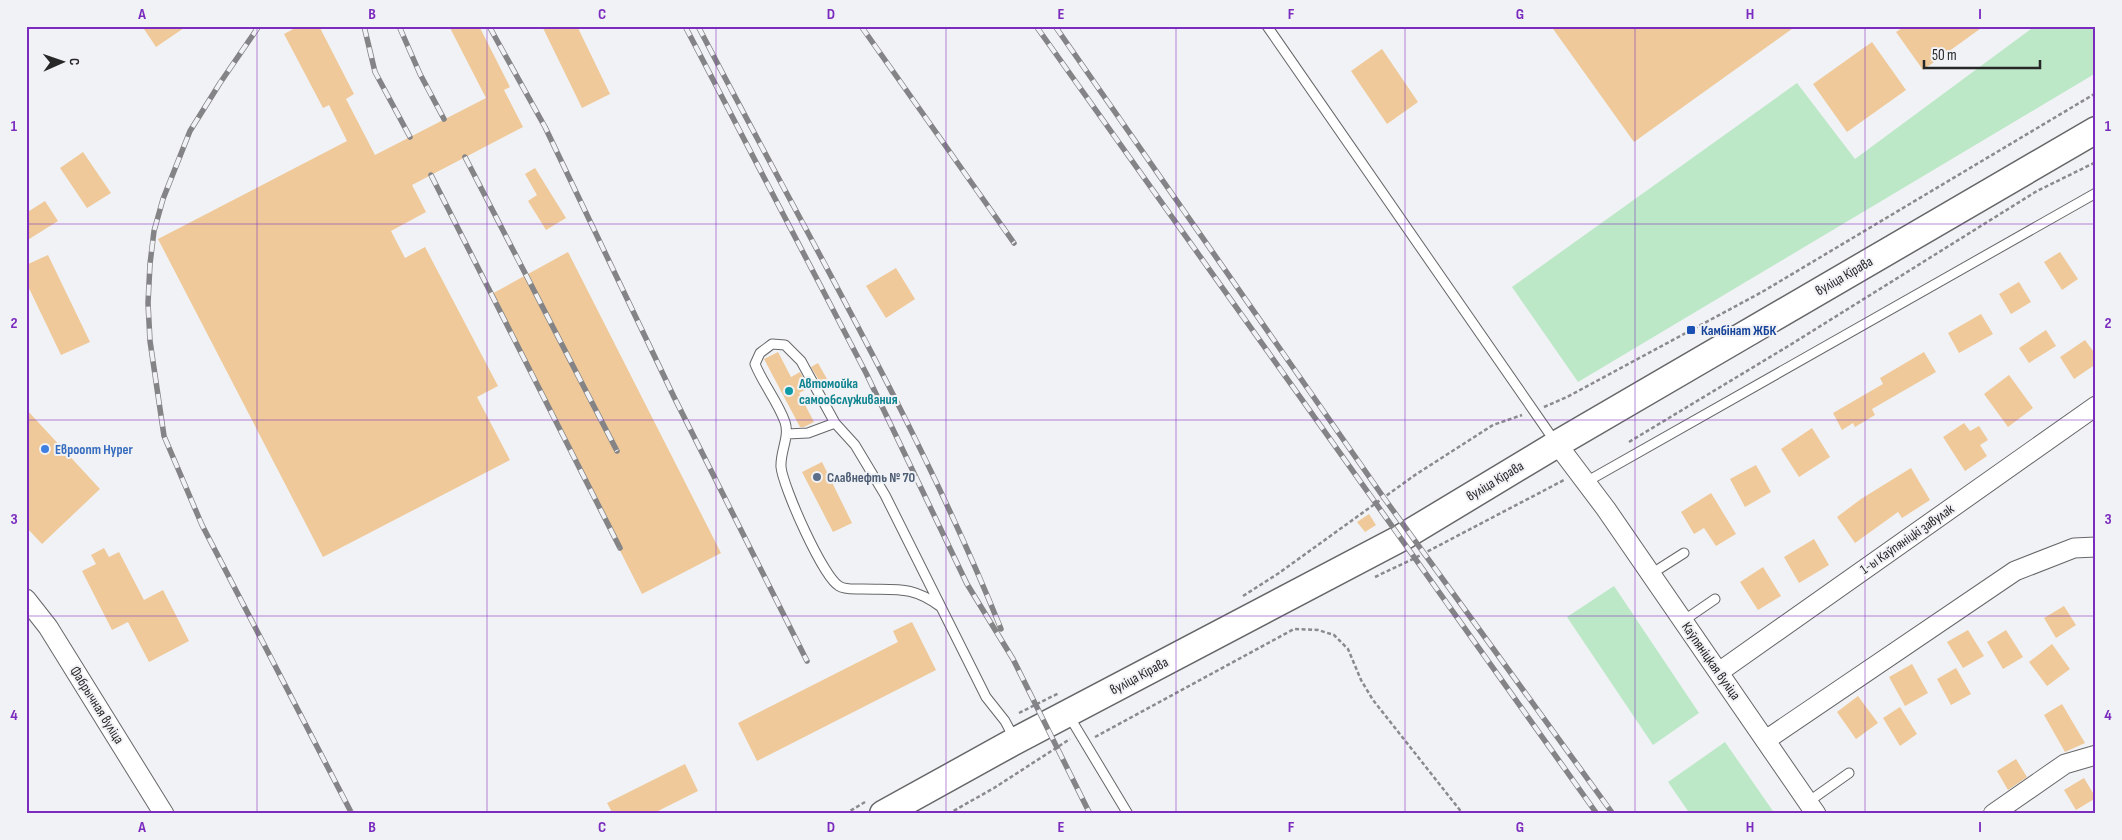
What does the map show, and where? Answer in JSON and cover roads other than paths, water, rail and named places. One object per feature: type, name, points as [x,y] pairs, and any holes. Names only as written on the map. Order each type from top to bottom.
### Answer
[{"type":"main road","name":"вуліца Кірава","points":[[875,807],[1010,731],[1069,713],[1401,538],[1557,444],[2096,130]]},
{"type":"street","name":"1-ы Каўпяніцкі завулак","points":[[1719,672],[2096,406]]},
{"type":"street","name":"Каўпяніцкая вуліца","points":[[1557,444],[1606,509],[1812,808]]},
{"type":"street","points":[[1766,740],[2015,571],[2074,548],[2096,547]]},
{"type":"street","name":"Фабрычная вуліца","points":[[26,599],[48,627],[164,814]]},
{"type":"street","points":[[1993,814],[2065,764],[2096,755]]},
{"type":"lane","points":[[1267,26],[1557,444]]},
{"type":"lane","points":[[1582,477],[2096,192]]},
{"type":"lane","points":[[941,607],[927,597],[912,590],[840,587],[829,577],[805,530],[785,484],[781,466],[783,447],[787,434],[785,422],[756,364],[760,353],[772,344],[785,345],[801,361],[835,423],[854,445],[885,495],[941,607],[986,697],[1010,731]]},
{"type":"lane","points":[[787,434],[808,433],[835,423]]},
{"type":"lane","points":[[1651,574],[1684,553]]},
{"type":"lane","points":[[1684,621],[1715,599]]},
{"type":"lane","points":[[1069,713],[1084,742],[1128,814]]},
{"type":"lane","points":[[1812,808],[1848,773]]},
{"type":"railway","points":[[259,26],[190,131],[163,199],[154,231],[150,264],[148,303],[150,341],[164,436],[202,525],[352,814]]},
{"type":"railway","points":[[364,26],[375,72],[410,137]]},
{"type":"railway","points":[[399,26],[420,74],[444,119]]},
{"type":"railway","points":[[489,26],[545,127],[674,397],[807,661]]},
{"type":"railway","points":[[685,26],[866,373],[967,584],[1013,659],[1090,814]]},
{"type":"railway","points":[[698,26],[895,399],[933,475],[1001,629]]},
{"type":"railway","points":[[861,26],[1014,243]]},
{"type":"railway","points":[[1036,26],[1597,814]]},
{"type":"railway","points":[[1055,26],[1384,498],[1613,814]]},
{"type":"railway","points":[[465,157],[617,451]]},
{"type":"railway","points":[[431,175],[620,548]]},
{"type":"place","name":"Камбінат ЖБК","points":[[1691,330]]},
{"type":"place","name":"Автомойка самообслуживания","points":[[789,391]]},
{"type":"place","name":"Евроопт Hyper","points":[[45,449]]},
{"type":"place","name":"Славнефть № 70","points":[[817,477]]}]
